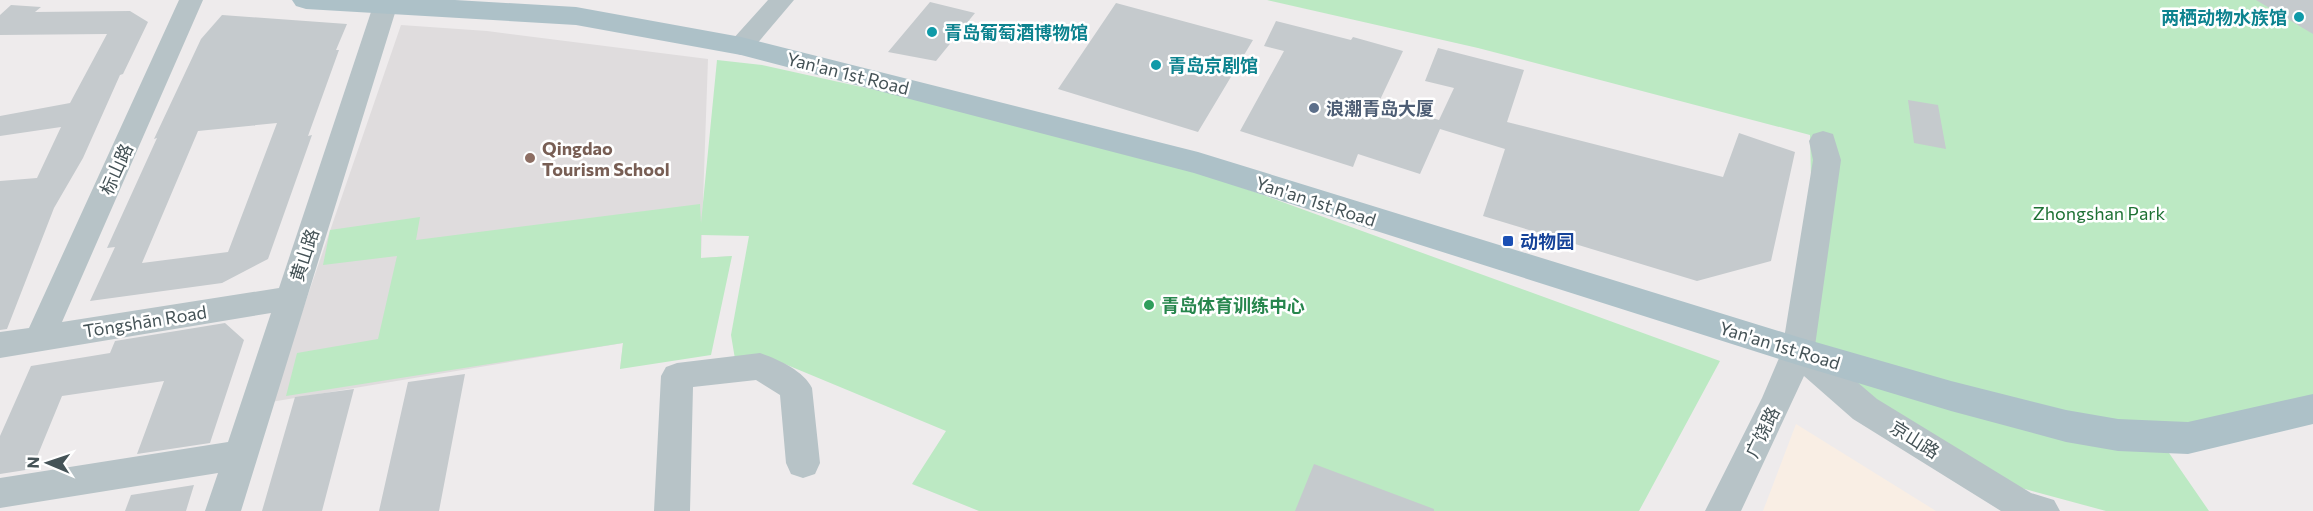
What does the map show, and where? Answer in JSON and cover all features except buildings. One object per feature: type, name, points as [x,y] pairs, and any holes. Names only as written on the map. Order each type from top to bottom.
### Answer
[{"type":"main road","name":"Yan'an 1st Road","points":[[306,0],[386,2],[576,16],[741,46],[1198,163],[1798,351],[1951,396],[2066,426],[2118,435],[2188,438],[2313,410]]},
{"type":"street","name":"标山路","points":[[40,337],[191,0]]},
{"type":"street","points":[[741,46],[782,0]]},
{"type":"street","name":"黄山路","points":[[223,511],[386,2]]},
{"type":"street","name":"广饶路","points":[[1723,511],[1778,400],[1798,351],[1827,160],[1823,141]]},
{"type":"street","name":"Tōngshān Road","points":[[0,345],[290,298]]},
{"type":"street","name":"京山路","points":[[1798,351],[1865,408],[2023,506],[2042,511]]},
{"type":"street","points":[[672,511],[677,376],[760,366],[796,387],[803,463]]},
{"type":"street","points":[[0,493],[241,455]]},
{"type":"shaded area","name":"Qingdao Tourism School","points":[[401,25],[487,31],[708,59],[701,258],[732,256],[620,369],[623,343],[271,402]]},
{"type":"shaded area","points":[[1796,424],[1936,511],[1763,511]]},
{"type":"green space","name":"Zhongshan Park","points":[[1267,0],[2313,0],[2313,422],[2158,437],[2209,511],[2106,511],[2021,488],[1867,397],[1815,345],[1810,135],[1478,48]]},
{"type":"green space","name":"青岛体育训练中心","points":[[717,60],[762,65],[934,103],[1194,170],[1720,361],[1639,511],[979,511],[912,484],[946,431],[763,355],[735,359],[731,335],[749,236],[701,235],[701,258],[732,256],[711,355],[620,369],[623,343],[286,396],[297,353],[378,339],[397,256],[323,265],[330,230],[420,217],[416,240],[700,204],[701,223]]},
{"type":"place","name":"两栖动物水族馆","points":[[2299,17]]},
{"type":"place","name":"青岛葡萄酒博物馆","points":[[932,32]]},
{"type":"place","name":"青岛京剧馆","points":[[1156,65]]},
{"type":"place","name":"浪潮青岛大厦","points":[[1314,108]]},
{"type":"place","name":"Qingdao Tourism School","points":[[530,158]]},
{"type":"place","name":"动物园","points":[[1508,241]]},
{"type":"place","name":"青岛体育训练中心","points":[[1149,305]]}]
